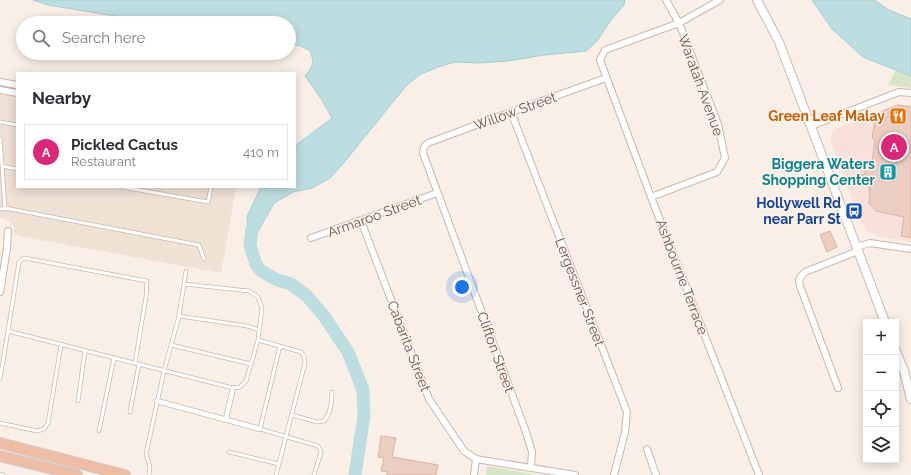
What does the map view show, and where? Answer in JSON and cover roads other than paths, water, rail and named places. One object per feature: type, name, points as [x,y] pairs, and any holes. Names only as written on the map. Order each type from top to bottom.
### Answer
[{"type":"highway","points":[[0,443],[125,475]]},
{"type":"highway","points":[[0,456],[77,475]]},
{"type":"main road","points":[[757,0],[779,42],[884,319]]},
{"type":"main road","points":[[898,355],[907,370],[911,384]]},
{"type":"main road","points":[[907,370],[911,399]]},
{"type":"street","name":"Waratah Avenue","points":[[651,197],[717,172],[724,158],[718,124],[679,23],[666,0]]},
{"type":"street","name":"Ashbourne Terrace","points":[[720,0],[679,23],[605,50],[600,60],[651,197],[759,475]]},
{"type":"street","name":"Willow Street","points":[[424,147],[428,144],[511,112],[606,78]]},
{"type":"street","points":[[0,82],[16,85]]},
{"type":"street","points":[[0,90],[16,93]]},
{"type":"street","points":[[811,126],[899,92],[911,93]]},
{"type":"street","name":"Lergessner Street","points":[[511,112],[627,412],[625,432],[614,475]]},
{"type":"street","name":"Clifton Street","points":[[424,147],[423,153],[437,193],[526,432],[532,452],[532,467]]},
{"type":"street","name":"Armaroo Street","points":[[311,238],[437,193]]},
{"type":"street","name":"Cabarita Street","points":[[361,221],[429,399],[464,451],[476,459]]},
{"type":"street","points":[[0,292],[7,248],[8,231]]},
{"type":"street","points":[[838,388],[800,286],[799,279],[805,272],[870,243],[911,249]]},
{"type":"street","points":[[226,419],[233,388]]},
{"type":"street","points":[[157,401],[260,429]]},
{"type":"street","points":[[646,448],[656,475]]},
{"type":"street","points":[[474,475],[476,459],[575,475]]},
{"type":"lane","points":[[0,122],[16,125]]},
{"type":"lane","points":[[0,138],[5,208]]},
{"type":"lane","points":[[2,166],[16,169]]},
{"type":"lane","points":[[128,188],[208,202],[211,188]]},
{"type":"lane","points":[[0,209],[5,208],[199,244],[204,259]]},
{"type":"lane","points":[[0,379],[19,262],[24,258],[147,281],[130,412]]},
{"type":"lane","points":[[149,475],[150,467],[146,454],[164,371],[179,316],[186,271]]},
{"type":"lane","points":[[8,331],[233,388],[240,387],[246,381],[258,340],[262,308],[258,297],[250,291],[184,284]]},
{"type":"lane","points":[[179,316],[247,326],[259,330]]},
{"type":"lane","points":[[258,340],[301,352],[304,356],[305,363],[276,475]]},
{"type":"lane","points":[[0,423],[37,431],[44,429],[48,422],[61,345]]},
{"type":"lane","points":[[171,345],[251,364]]},
{"type":"lane","points":[[280,346],[260,429],[318,446],[321,452],[314,475]]},
{"type":"lane","points":[[78,401],[85,351]]},
{"type":"lane","points":[[99,431],[114,358]]},
{"type":"lane","points":[[292,415],[317,422],[324,421],[328,417],[332,402],[332,392]]},
{"type":"lane","points":[[229,452],[279,464]]},
{"type":"water","points":[[33,0],[625,0],[624,5],[611,20],[597,41],[586,51],[544,55],[508,61],[479,63],[455,62],[419,75],[405,87],[330,178],[312,188],[293,192],[274,203],[250,245],[247,217],[261,188],[296,188],[296,145],[332,118],[322,100],[305,76],[310,70],[313,62],[310,51],[296,45],[296,16],[115,16],[48,5]]},
{"type":"water","points":[[812,0],[874,0],[889,10],[911,19],[911,76],[863,57],[832,29]]},
{"type":"waterway","points":[[252,228],[250,245],[256,264],[260,270],[277,280],[291,284],[307,296],[324,316],[348,352],[363,390],[364,416],[355,475]]},
{"type":"place","name":"Green Leaf Malay","points":[[898,116]]},
{"type":"place","name":"Pickled Cactus","points":[[894,147]]},
{"type":"place","name":"Biggera Waters Shopping Center","points":[[888,172]]},
{"type":"place","name":"Hollywell Rd near Parr St","points":[[854,211]]}]
